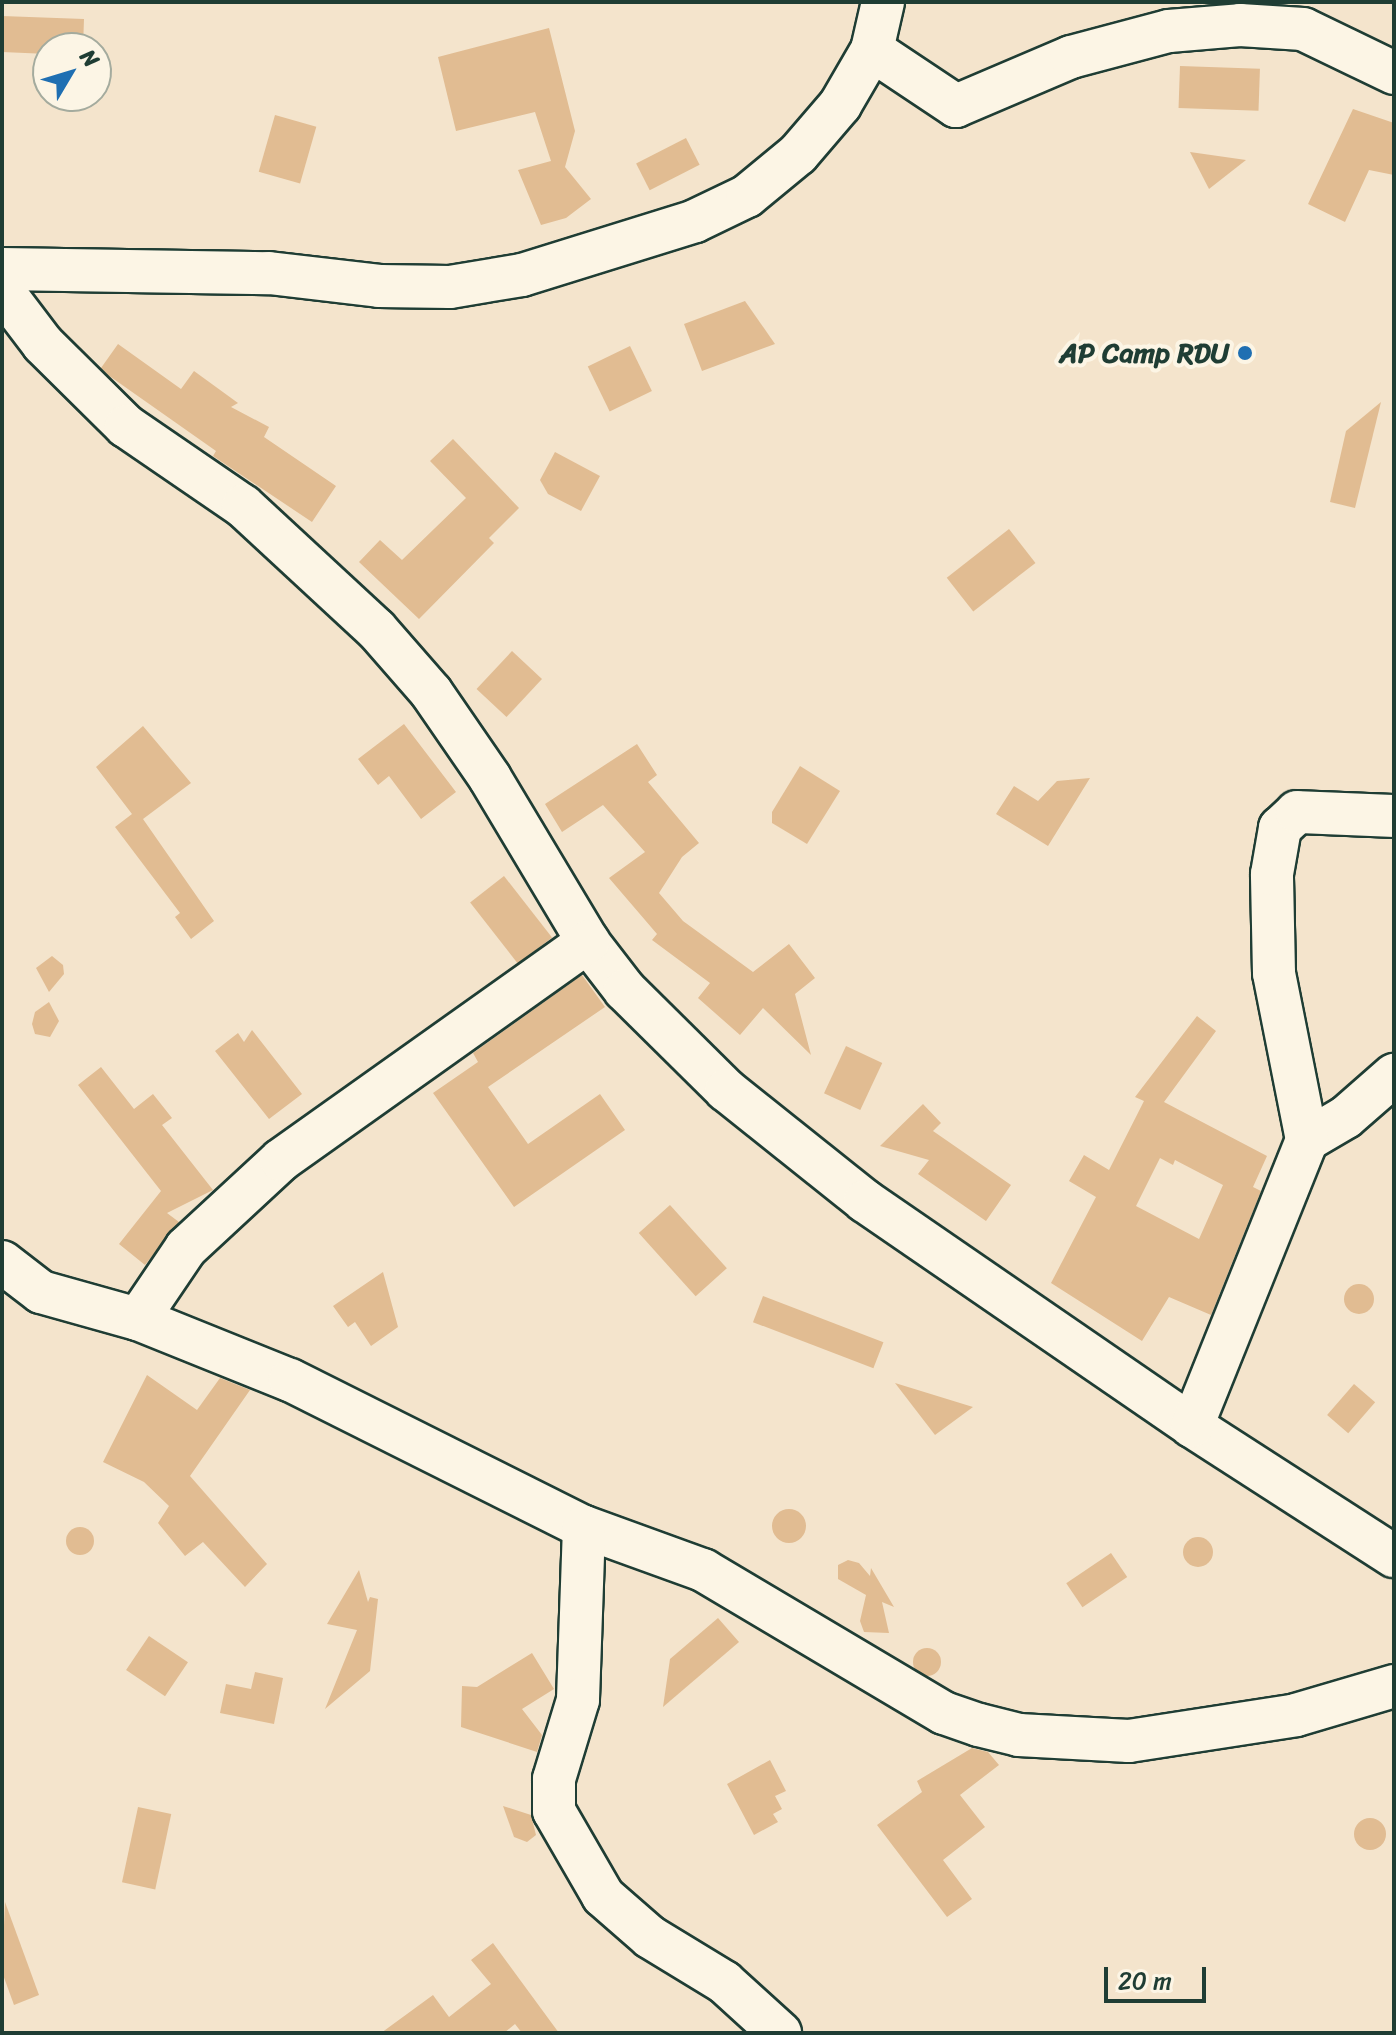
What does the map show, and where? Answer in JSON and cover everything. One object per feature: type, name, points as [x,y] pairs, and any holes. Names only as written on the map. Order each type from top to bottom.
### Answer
[{"type":"street","points":[[2,269],[269,273],[379,286],[450,287],[522,275],[695,221],[747,196],[798,154],[840,105],[872,50],[883,2]]},
{"type":"street","points":[[872,50],[956,106],[1071,57],[1169,31],[1240,25],[1303,29],[1394,73]]},
{"type":"street","points":[[2,290],[43,344],[126,426],[243,506],[376,629],[431,692],[490,778],[588,942],[671,1038],[795,1147],[1192,1426],[1394,1556]]},
{"type":"street","points":[[1192,1426],[1307,1140],[1274,973],[1272,874],[1280,828],[1297,812],[1394,816]]},
{"type":"street","points":[[138,1319],[186,1248],[281,1160],[588,942]]},
{"type":"street","points":[[1307,1140],[1346,1117],[1394,1075]]},
{"type":"street","points":[[2,1262],[41,1292],[138,1319],[290,1380],[584,1527],[703,1570],[944,1713],[1019,1735],[1129,1741],[1296,1715],[1394,1686]]},
{"type":"street","points":[[584,1527],[578,1700],[554,1779],[554,1811],[603,1896],[650,1937],[724,1982],[780,2033]]},
{"type":"building","points":[[2,16],[84,19],[84,32],[32,32],[32,53],[2,52]]},
{"type":"building","points":[[549,28],[575,131],[565,167],[591,199],[566,218],[541,225],[518,170],[551,161],[535,112],[456,131],[438,57]]},
{"type":"building","points":[[1180,66],[1260,69],[1258,111],[1179,108]]},
{"type":"building","points":[[1353,109],[1394,123],[1394,175],[1369,170],[1345,222],[1308,204]]},
{"type":"building","points":[[275,115],[316,127],[300,184],[259,172]]},
{"type":"building","points":[[686,138],[700,165],[650,190],[636,163]]},
{"type":"building","points":[[1190,152],[1246,160],[1209,189]]},
{"type":"building","points":[[745,301],[775,344],[702,371],[684,324]]},
{"type":"building","points":[[118,344],[181,389],[194,371],[238,403],[231,407],[269,427],[264,437],[336,486],[312,522],[213,456],[216,451],[108,375],[101,368]]},
{"type":"building","points":[[630,346],[652,391],[610,412],[588,367]]},
{"type":"building","points":[[1381,402],[1355,508],[1330,502],[1346,431]]},
{"type":"building","points":[[453,439],[519,508],[489,538],[494,543],[419,619],[359,562],[380,540],[402,560],[466,498],[430,461]]},
{"type":"building","points":[[555,452],[600,476],[581,511],[548,494],[540,480]]},
{"type":"building","points":[[1009,529],[1035,563],[973,612],[947,578]]},
{"type":"building","points":[[512,651],[542,679],[507,717],[477,689]]},
{"type":"building","points":[[404,724],[456,792],[421,819],[389,776],[378,785],[358,759]]},
{"type":"building","points":[[143,726],[191,783],[143,819],[214,921],[191,939],[175,917],[180,913],[115,827],[132,814],[96,767]]},
{"type":"building","points":[[637,744],[657,775],[648,782],[699,843],[682,857],[659,893],[683,921],[753,972],[789,944],[815,978],[795,994],[811,1055],[763,1008],[740,1035],[698,998],[710,983],[652,940],[657,934],[609,878],[645,852],[603,805],[562,832],[545,804]]},
{"type":"building","points":[[800,766],[840,791],[807,844],[772,823],[772,812]]},
{"type":"building","points":[[1090,778],[1048,846],[996,814],[1014,786],[1038,801],[1057,781]]},
{"type":"building","points":[[504,876],[552,937],[518,964],[470,902]]},
{"type":"building","points":[[52,956],[63,965],[64,974],[49,992],[36,968]]},
{"type":"building","points":[[582,975],[605,1007],[488,1087],[528,1144],[600,1094],[625,1130],[514,1207],[433,1093],[478,1062],[473,1053]]},
{"type":"building","points":[[49,1002],[59,1021],[50,1037],[35,1034],[32,1024],[35,1012]]},
{"type":"building","points":[[1197,1016],[1216,1031],[1164,1102],[1267,1156],[1253,1187],[1261,1191],[1211,1315],[1169,1297],[1142,1341],[1051,1283],[1096,1197],[1069,1181],[1084,1155],[1109,1170],[1144,1101],[1135,1097]],"holes":[[[1160,1158],[1173,1165],[1175,1160],[1223,1185],[1199,1239],[1136,1206]]]},
{"type":"building","points":[[252,1030],[302,1094],[269,1119],[215,1051],[238,1033],[244,1042]]},
{"type":"building","points":[[846,1046],[882,1063],[860,1110],[824,1093]]},
{"type":"building","points":[[101,1067],[134,1109],[153,1094],[172,1118],[162,1125],[213,1190],[167,1213],[179,1222],[145,1265],[119,1244],[161,1191],[78,1085]]},
{"type":"building","points":[[923,1104],[941,1123],[933,1131],[1011,1185],[986,1221],[918,1174],[929,1160],[880,1146]]},
{"type":"building","points":[[670,1205],[727,1268],[696,1296],[639,1233]]},
{"type":"building","points":[[383,1272],[398,1327],[371,1346],[355,1322],[348,1327],[333,1306]]},
{"type":"building","points":[[1359,1284],[1370,1288],[1374,1299],[1370,1310],[1359,1314],[1348,1310],[1344,1299],[1348,1288]]},
{"type":"building","points":[[763,1296],[883,1342],[873,1368],[753,1322]]},
{"type":"building","points":[[147,1375],[197,1410],[220,1378],[250,1390],[190,1476],[267,1564],[245,1587],[203,1542],[185,1556],[158,1523],[169,1506],[144,1482],[103,1462]]},
{"type":"building","points":[[895,1383],[973,1407],[935,1435]]},
{"type":"building","points":[[1354,1384],[1375,1402],[1348,1433],[1327,1415]]},
{"type":"building","points":[[789,1509],[801,1514],[806,1526],[801,1538],[789,1543],[777,1538],[772,1526],[777,1514]]},
{"type":"building","points":[[80,1527],[90,1531],[94,1541],[90,1551],[80,1555],[70,1551],[66,1541],[70,1531]]},
{"type":"building","points":[[1198,1537],[1209,1541],[1213,1552],[1209,1563],[1198,1567],[1187,1563],[1183,1552],[1187,1541]]},
{"type":"building","points":[[1111,1553],[1127,1577],[1082,1607],[1066,1583]]},
{"type":"building","points":[[848,1560],[859,1563],[870,1576],[871,1568],[894,1607],[882,1602],[889,1633],[864,1632],[860,1621],[866,1595],[838,1579],[838,1565]]},
{"type":"building","points":[[359,1570],[368,1602],[370,1597],[378,1599],[370,1671],[325,1709],[357,1630],[327,1624]]},
{"type":"building","points":[[718,1618],[739,1642],[663,1707],[670,1659]]},
{"type":"building","points":[[149,1636],[188,1662],[165,1696],[126,1670]]},
{"type":"building","points":[[927,1648],[937,1652],[941,1662],[937,1672],[927,1676],[917,1672],[913,1662],[917,1652]]},
{"type":"building","points":[[532,1653],[554,1689],[522,1709],[542,1735],[537,1752],[461,1727],[462,1686],[477,1687]]},
{"type":"building","points":[[255,1672],[283,1678],[274,1724],[220,1713],[226,1684],[251,1689]]},
{"type":"building","points":[[972,1748],[988,1752],[999,1765],[960,1795],[985,1827],[943,1860],[972,1899],[947,1917],[877,1825],[922,1792],[917,1781]]},
{"type":"building","points":[[770,1760],[786,1791],[775,1796],[782,1809],[773,1814],[778,1822],[754,1835],[727,1784]]},
{"type":"building","points":[[503,1806],[531,1815],[536,1835],[527,1842],[514,1837]]},
{"type":"building","points":[[138,1807],[171,1814],[155,1889],[122,1882]]},
{"type":"building","points":[[1370,1818],[1382,1822],[1386,1834],[1382,1846],[1370,1850],[1358,1846],[1354,1834],[1358,1822]]},
{"type":"building","points":[[5,1902],[39,1995],[14,2005],[2,1972]]},
{"type":"building","points":[[493,1943],[559,2033],[522,2033],[515,2024],[504,2033],[381,2033],[433,1995],[449,2017],[491,1984],[471,1960]]},
{"type":"place","name":"AP Camp RDU","points":[[1245,353]]}]
